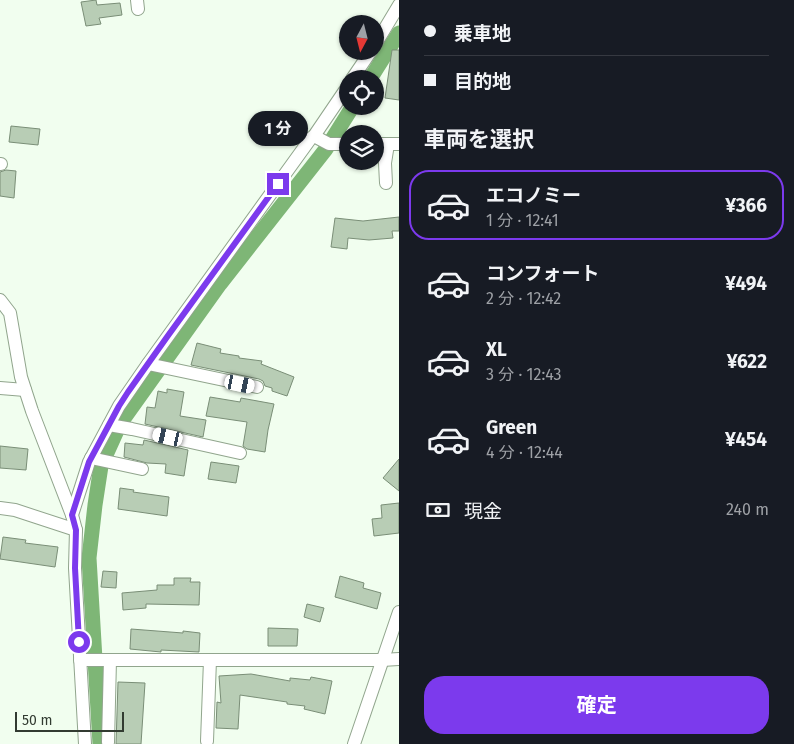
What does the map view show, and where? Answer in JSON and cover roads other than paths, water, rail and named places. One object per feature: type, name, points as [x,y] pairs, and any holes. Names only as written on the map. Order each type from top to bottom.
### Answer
[{"type":"street","points":[[384,30],[399,5]]},
{"type":"street","points":[[321,139],[339,104]]},
{"type":"street","points":[[72,515],[89,462],[119,406],[239,236],[311,138],[339,142]]},
{"type":"street","points":[[386,183],[387,144]]},
{"type":"street","points":[[0,300],[10,313],[21,377],[76,530],[75,568],[83,660],[84,744]]},
{"type":"street","points":[[148,364],[256,387]]},
{"type":"street","points":[[0,388],[25,390]]},
{"type":"street","points":[[110,425],[240,453]]},
{"type":"street","points":[[91,458],[142,469]]},
{"type":"street","points":[[0,508],[15,510],[76,530]]},
{"type":"street","points":[[354,744],[399,612]]},
{"type":"street","points":[[83,660],[399,659]]},
{"type":"street","points":[[107,660],[108,742]]},
{"type":"street","points":[[207,742],[210,660]]},
{"type":"waterway","points":[[376,70],[399,33]]},
{"type":"waterway","points":[[100,744],[89,558],[101,466],[120,424],[220,284],[326,149],[347,115]]}]
